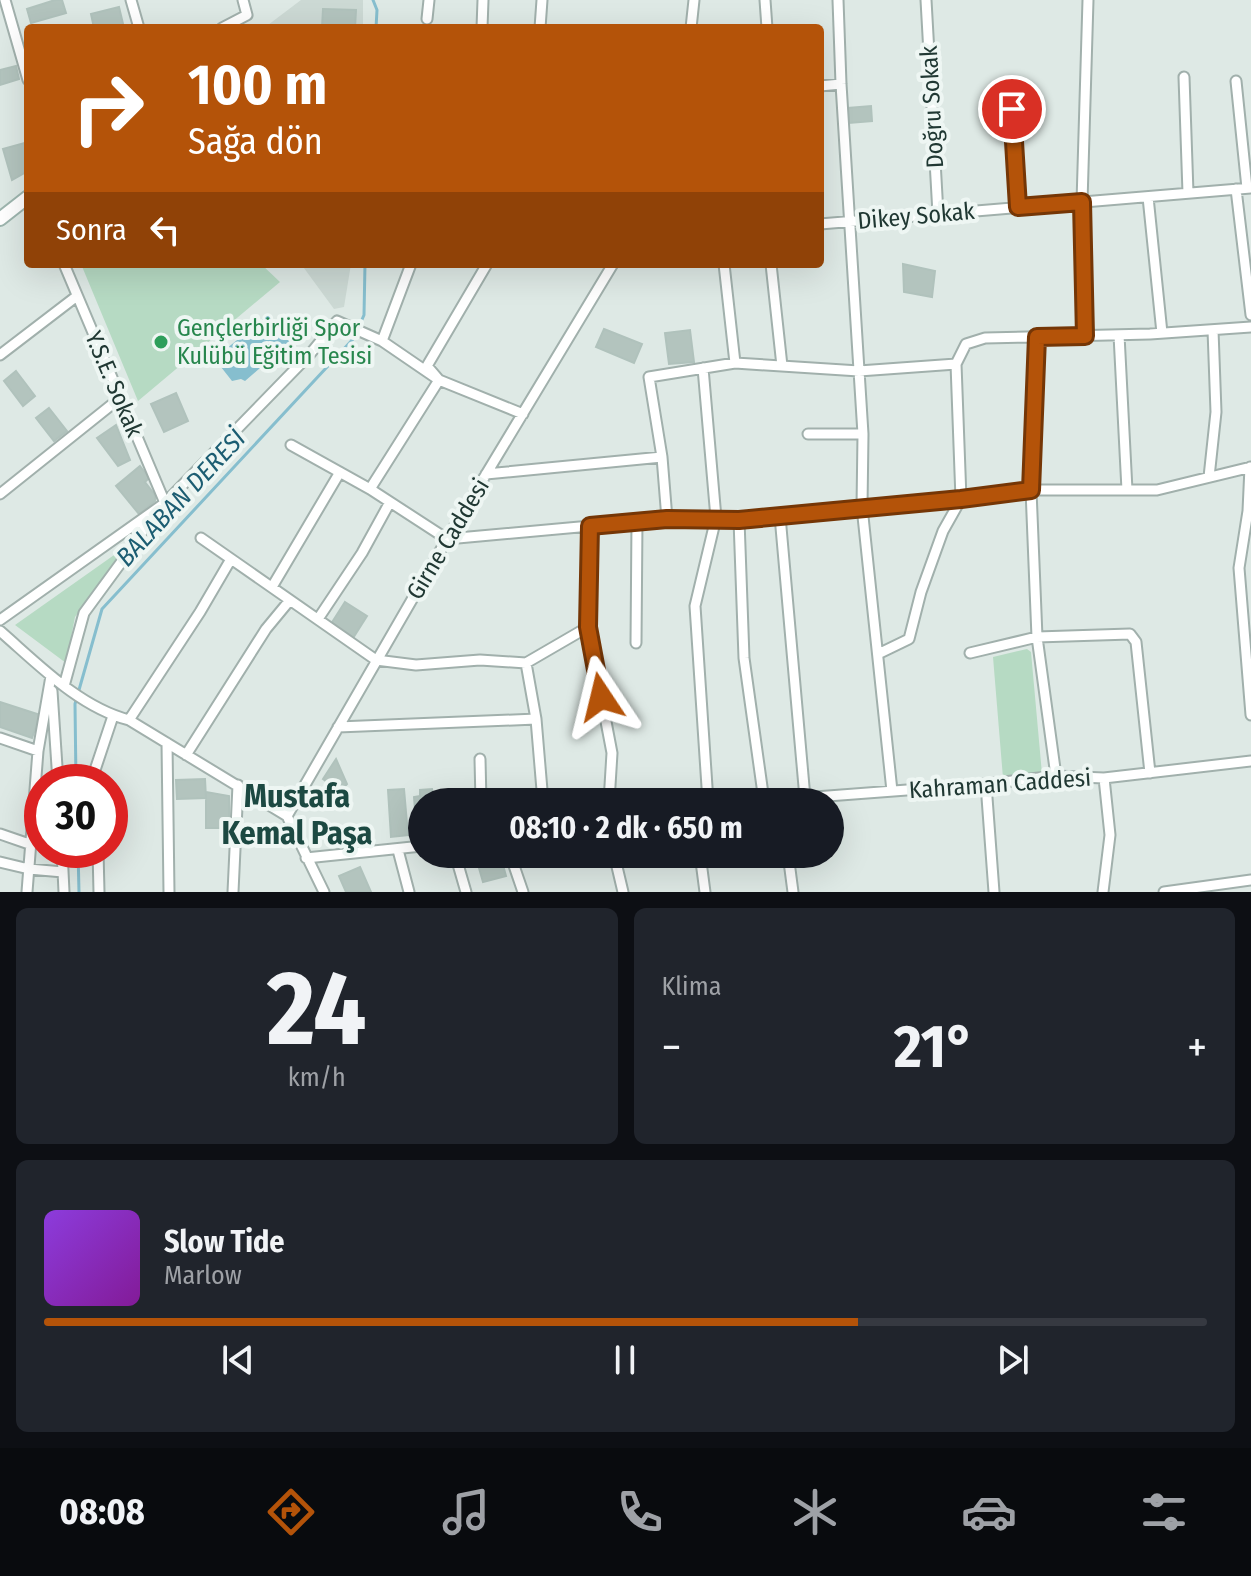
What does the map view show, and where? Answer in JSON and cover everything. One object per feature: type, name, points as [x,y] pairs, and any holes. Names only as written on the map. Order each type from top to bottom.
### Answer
[{"type":"street","points":[[5,0],[24,66]]},
{"type":"street","points":[[131,0],[138,24]]},
{"type":"street","points":[[230,24],[247,15],[243,0]]},
{"type":"street","points":[[427,19],[429,0]]},
{"type":"street","points":[[482,24],[483,0]]},
{"type":"street","points":[[540,24],[542,0]]},
{"type":"street","points":[[691,24],[694,0]]},
{"type":"street","points":[[765,0],[767,24]]},
{"type":"street","points":[[838,0],[863,434],[862,507],[892,791]]},
{"type":"street","name":"Doğru Sokak","points":[[926,0],[938,214]]},
{"type":"street","points":[[1085,336],[1082,202],[1088,0]]},
{"type":"street","points":[[1184,77],[1188,193]]},
{"type":"street","points":[[1236,81],[1251,315]]},
{"type":"street","points":[[824,86],[841,84]]},
{"type":"street","points":[[1012,109],[1018,207]]},
{"type":"street","name":"Dikey Sokak","points":[[824,224],[1244,188]]},
{"type":"street","points":[[1148,197],[1162,333]]},
{"type":"street","points":[[0,219],[24,200]]},
{"type":"street","name":"Y.S.E. Sokak","points":[[66,268],[165,503]]},
{"type":"street","points":[[382,341],[409,268]]},
{"type":"street","points":[[439,380],[427,366],[485,268]]},
{"type":"street","name":"Girne Caddesi","points":[[287,816],[447,539],[611,268]]},
{"type":"street","points":[[724,268],[735,363]]},
{"type":"street","points":[[771,268],[782,366]]},
{"type":"street","points":[[0,355],[77,296]]},
{"type":"street","points":[[0,620],[165,503],[310,354],[337,321],[382,341],[439,380],[523,414]]},
{"type":"street","points":[[878,654],[909,639],[921,592],[943,531],[961,499],[956,364],[966,344],[985,338],[1119,335],[1251,327]]},
{"type":"street","points":[[1209,477],[1216,412],[1213,330]]},
{"type":"street","points":[[1119,335],[1127,490]]},
{"type":"street","points":[[1037,337],[1031,490],[1037,637],[1056,776]]},
{"type":"street","points":[[667,519],[662,457],[649,377],[735,363],[859,371],[956,364]]},
{"type":"street","points":[[703,368],[716,518],[695,606],[707,788]]},
{"type":"street","points":[[370,489],[439,380]]},
{"type":"street","points":[[0,494],[120,398]]},
{"type":"street","points":[[808,434],[863,434]]},
{"type":"street","points":[[291,445],[370,489],[447,539],[667,519],[739,520],[1031,490],[1157,490],[1251,467],[1239,568],[1246,595],[1251,715]]},
{"type":"street","points":[[486,474],[662,457]]},
{"type":"street","points":[[272,587],[340,472]]},
{"type":"street","points":[[318,619],[362,553],[390,502]]},
{"type":"street","points":[[68,688],[84,613],[139,538],[151,513]]},
{"type":"street","points":[[780,516],[804,788]]},
{"type":"street","points":[[739,520],[744,658],[762,788]]},
{"type":"street","points":[[636,643],[637,521]]},
{"type":"street","points":[[590,526],[588,627],[612,753],[610,788]]},
{"type":"street","points":[[201,538],[376,660],[416,665],[480,660],[526,663],[588,627]]},
{"type":"street","points":[[129,720],[231,559]]},
{"type":"street","points":[[186,755],[266,629],[290,600]]},
{"type":"street","points":[[0,631],[68,688],[113,716],[129,720],[287,816],[324,892]]},
{"type":"street","points":[[970,653],[1037,637],[1130,634],[1136,642],[1150,773]]},
{"type":"street","points":[[526,663],[536,719],[542,788]]},
{"type":"street","points":[[37,764],[51,676]]},
{"type":"street","points":[[51,676],[57,764]]},
{"type":"street","points":[[97,764],[113,716]]},
{"type":"street","points":[[338,727],[536,719]]},
{"type":"street","points":[[0,738],[38,751]]},
{"type":"street","points":[[167,743],[169,892]]},
{"type":"street","points":[[480,759],[481,788]]},
{"type":"street","name":"Kahraman Caddesi","points":[[844,795],[1056,776],[1104,778],[1251,761]]},
{"type":"street","points":[[1103,892],[1110,835],[1104,778]]},
{"type":"street","points":[[986,784],[994,892]]},
{"type":"street","points":[[233,892],[238,785]]},
{"type":"street","points":[[0,834],[24,842]]},
{"type":"street","points":[[306,858],[408,848]]},
{"type":"street","points":[[398,850],[409,892]]},
{"type":"street","points":[[0,862],[63,872]]},
{"type":"street","points":[[63,868],[64,892]]},
{"type":"street","points":[[98,868],[99,892]]},
{"type":"street","points":[[459,868],[466,892]]},
{"type":"street","points":[[515,868],[523,892]]},
{"type":"street","points":[[617,868],[623,892]]},
{"type":"street","points":[[702,868],[705,892]]},
{"type":"street","points":[[790,868],[793,892]]},
{"type":"street","points":[[27,892],[29,869]]},
{"type":"street","points":[[1164,892],[1232,887],[1251,880]]},
{"type":"shaded area","points":[[301,0],[363,0],[363,24],[269,24]]},
{"type":"shaded area","points":[[304,268],[350,268],[344,307],[334,309]]},
{"type":"green space","name":"Gençlerbirliği Spor Kulübü Eğitim Tesisi","points":[[83,268],[265,268],[280,282],[138,401]]},
{"type":"green space","points":[[124,548],[75,617],[66,663],[15,625]]},
{"type":"green space","points":[[1027,649],[1031,652],[1042,774],[1003,778],[993,657]]},
{"type":"water","points":[[268,315],[290,342],[245,381],[232,381],[221,367],[224,358],[221,353]]},
{"type":"building","points":[[62,0],[66,13],[31,23],[27,9]]},
{"type":"building","points":[[119,7],[123,24],[93,24],[91,14]]},
{"type":"building","points":[[323,9],[356,10],[355,24],[322,24]]},
{"type":"building","points":[[16,66],[19,79],[0,85],[0,70]]},
{"type":"building","points":[[871,106],[872,121],[849,123],[848,108]]},
{"type":"building","points":[[24,143],[24,173],[12,180],[3,149]]},
{"type":"building","points":[[903,264],[935,271],[932,297],[904,292]]},
{"type":"building","points":[[604,329],[642,344],[634,363],[596,347]]},
{"type":"building","points":[[690,330],[694,362],[669,364],[665,333]]},
{"type":"building","points":[[16,371],[35,396],[23,406],[4,381]]},
{"type":"building","points":[[176,393],[188,421],[164,432],[151,404]]},
{"type":"building","points":[[49,408],[67,431],[54,441],[36,418]]},
{"type":"building","points":[[116,425],[130,460],[118,466],[97,438]]},
{"type":"building","points":[[140,466],[149,478],[145,482],[155,495],[155,501],[139,514],[116,486]]},
{"type":"building","points":[[345,602],[367,616],[353,638],[331,624]]},
{"type":"building","points":[[0,702],[40,715],[32,738],[0,727]]},
{"type":"building","points":[[336,759],[347,784],[340,792],[323,779]]},
{"type":"building","points":[[205,779],[206,798],[177,799],[176,780]]},
{"type":"building","points":[[404,789],[408,835],[391,837],[388,790]]},
{"type":"building","points":[[206,792],[229,796],[229,828],[206,828]]},
{"type":"building","points":[[360,867],[371,892],[346,892],[339,876]]},
{"type":"building","points":[[479,868],[504,868],[506,876],[483,882]]},
{"type":"waterway","name":"BALABAN DERESİ","points":[[373,0],[377,10],[376,24]]},
{"type":"waterway","name":"BALABAN DERESİ","points":[[76,764],[75,704],[102,609],[354,338],[364,315],[365,268]]},
{"type":"waterway","name":"BALABAN DERESİ","points":[[78,868],[79,892]]},
{"type":"place","name":"Gençlerbirliği Spor Kulübü Eğitim Tesisi","points":[[161,342]]},
{"type":"district","name":"Mustafa Kemal Paşa","points":[[297,814]]},
{"type":"route","points":[[601,697],[588,627],[590,526],[667,519],[739,520],[1031,490],[1037,337],[1085,336],[1082,202],[1018,207],[1012,109]]}]
